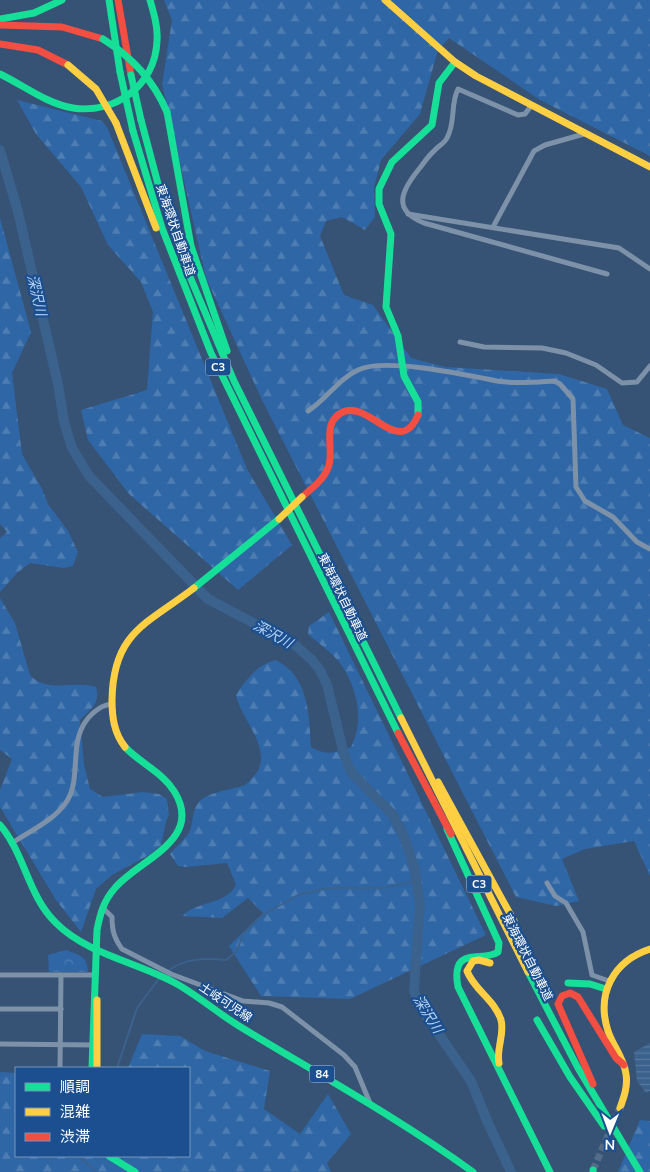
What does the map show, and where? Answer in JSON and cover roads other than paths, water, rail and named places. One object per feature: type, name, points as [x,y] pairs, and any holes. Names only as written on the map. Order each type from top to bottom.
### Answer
[{"type":"main road","points":[[0,19],[20,16],[47,8],[62,0]]},
{"type":"main road","name":"東海環状自動車道","points":[[108,0],[120,72],[133,131],[154,203],[191,305],[215,362],[266,468],[440,813],[481,888],[568,1058],[638,1171]]},
{"type":"main road","name":"東海環状自動車道","points":[[118,0],[131,74],[158,184],[188,272],[214,337],[397,713],[578,1068],[603,1114],[638,1171]]},
{"type":"main road","points":[[0,74],[52,101],[74,108],[105,107],[122,101],[141,86],[152,69],[159,38],[158,24],[150,0]]},
{"type":"main road","points":[[385,0],[455,62],[531,106],[650,167]]},
{"type":"main road","name":"C3","points":[[0,25],[62,27],[103,39],[123,51],[147,74],[167,112],[175,148],[191,246],[214,318],[263,439]]},
{"type":"main road","points":[[0,44],[24,46],[68,65],[96,89],[116,123],[162,243],[191,305]]},
{"type":"main road","points":[[97,1067],[95,1045],[96,930],[104,902],[120,881],[155,859],[173,842],[181,819],[180,805],[168,782],[131,754],[115,731],[112,704],[120,651],[134,631],[225,565],[321,480],[328,468],[332,451],[329,434],[331,423],[335,416],[349,410],[358,410],[389,431],[398,432],[408,429],[415,422],[419,414],[419,403],[404,376],[397,333],[386,310],[391,234],[381,213],[379,190],[382,180],[399,152],[432,125],[439,83],[455,62]]},
{"type":"main road","points":[[397,713],[514,921]]},
{"type":"main road","points":[[440,813],[499,943],[498,952],[494,955],[477,955],[465,959],[457,970],[456,981],[550,1172]]},
{"type":"main road","name":"土岐可児線","points":[[0,825],[12,843],[30,886],[41,905],[56,923],[97,951],[170,976],[237,1025],[370,1104],[473,1172]]},
{"type":"main road","points":[[620,1108],[626,1092],[624,1065],[605,1021],[606,989],[619,967],[642,950],[650,949]]},
{"type":"main road","points":[[490,963],[475,960],[471,962],[467,971],[470,980],[496,1010],[501,1020],[497,1055],[507,1084]]},
{"type":"main road","points":[[568,983],[590,984],[606,989]]},
{"type":"main road","points":[[624,1065],[616,1058],[578,997],[570,993],[562,996],[558,1004],[596,1092],[638,1171]]},
{"type":"main road","points":[[537,1020],[570,1077],[638,1171]]},
{"type":"main road","points":[[92,1067],[95,1045]]},
{"type":"main road","points":[[111,1157],[135,1172]]},
{"type":"street","points":[[531,106],[525,114],[518,115],[458,89],[453,99],[453,126],[446,139],[434,150],[404,188],[402,202],[408,214],[424,224],[606,274]]},
{"type":"street","points":[[494,227],[534,151],[545,145],[584,134]]},
{"type":"street","points":[[408,214],[619,248],[650,269]]},
{"type":"street","points":[[460,342],[484,347],[542,348],[566,353],[596,365],[622,383],[637,382],[650,366]]},
{"type":"street","points":[[308,411],[345,378],[358,369],[372,366],[432,369],[498,381],[554,381],[560,384],[573,400],[576,487],[585,501],[613,517],[637,542],[650,549]]},
{"type":"street","points":[[12,843],[53,816],[68,800],[78,738],[84,723],[103,705],[112,704]]},
{"type":"street","points":[[547,883],[555,896],[566,903],[583,932],[592,975],[609,981]]},
{"type":"street","points":[[101,911],[105,910],[112,917],[114,935],[122,948],[154,969]]},
{"type":"street","points":[[0,975],[96,975]]},
{"type":"street","points":[[60,1067],[61,976]]},
{"type":"street","points":[[170,976],[243,1002],[269,1003],[282,1007],[344,1055],[355,1067],[370,1104]]},
{"type":"street","points":[[0,1009],[60,1010]]},
{"type":"street","points":[[0,1044],[95,1045]]},
{"type":"waterway","name":"深沢川","points":[[0,150],[18,212],[58,384],[64,422],[72,448],[89,476],[208,599],[295,645],[320,670],[327,685],[344,754],[351,772],[393,815],[405,839],[414,867],[420,903],[414,991],[419,1005],[471,1081],[511,1172]]},
{"type":"waterway","points":[[168,971],[188,961],[226,960],[236,952],[244,933],[261,916],[298,895],[328,888],[383,888],[416,881]]},
{"type":"waterway","points":[[117,1067],[137,1008],[160,977]]},
{"type":"waterway","points":[[79,1157],[97,1172]]},
{"type":"tunnel","points":[[593,1170],[620,1108]]}]
